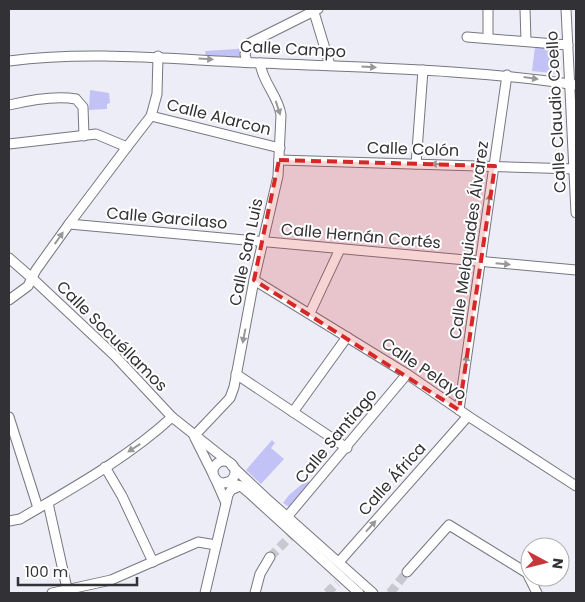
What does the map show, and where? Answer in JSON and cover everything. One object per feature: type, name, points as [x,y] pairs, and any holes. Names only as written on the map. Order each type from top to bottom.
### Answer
[{"type":"street","points":[[488,9],[488,38]]},
{"type":"street","points":[[525,9],[526,41]]},
{"type":"street","name":"Calle Claudio Coello","points":[[566,9],[573,84],[576,213]]},
{"type":"street","points":[[247,62],[245,54],[248,44],[315,10],[330,65]]},
{"type":"street","points":[[468,37],[568,45]]},
{"type":"street","name":"Calle Campo","points":[[9,61],[47,56],[158,56],[508,75],[573,84]]},
{"type":"street","points":[[9,300],[28,286],[36,270],[69,224],[152,116],[157,94],[158,56]]},
{"type":"street","name":"Calle San Luis","points":[[194,436],[230,398],[262,242],[278,176],[280,106],[261,75],[260,63]]},
{"type":"street","points":[[416,164],[423,70]]},
{"type":"street","name":"Calle Melquiades Álvarez","points":[[459,410],[508,75]]},
{"type":"street","points":[[9,105],[27,101],[76,99],[82,107],[84,136]]},
{"type":"street","name":"Calle Alarcon","points":[[152,116],[280,148]]},
{"type":"street","points":[[9,144],[96,134],[127,147]]},
{"type":"street","name":"Calle Colón","points":[[279,160],[575,169]]},
{"type":"street","name":"Calle Garcilaso","points":[[69,224],[262,242]]},
{"type":"street","name":"Calle Hernán Cortés","points":[[262,242],[576,270]]},
{"type":"street","points":[[310,313],[340,249]]},
{"type":"street","name":"Calle Socuéllamos","points":[[9,258],[115,356],[172,417],[231,465],[374,593]]},
{"type":"street","name":"Calle Pelayo","points":[[254,280],[407,374],[576,486]]},
{"type":"street","points":[[293,412],[347,337]]},
{"type":"street","points":[[236,374],[346,448]]},
{"type":"street","name":"Calle Santiago","points":[[287,517],[407,374]]},
{"type":"street","name":"Calle África","points":[[339,562],[468,416]]},
{"type":"street","points":[[9,417],[38,508]]},
{"type":"street","points":[[9,521],[20,519],[105,467],[144,441],[172,417]]},
{"type":"street","name":"Calle Socuéllamos","points":[[194,436],[226,503]]},
{"type":"street","points":[[227,482],[234,475],[231,465],[224,461],[218,462],[214,467],[214,476],[220,482],[240,486],[340,580],[359,593]]},
{"type":"street","points":[[105,467],[122,496],[153,562]]},
{"type":"street","points":[[205,593],[226,503],[231,490],[240,486]]},
{"type":"street","points":[[48,502],[68,592]]},
{"type":"street","points":[[408,572],[449,525],[527,573],[537,593]]},
{"type":"street","points":[[52,593],[68,592],[111,580],[198,542],[216,546]]},
{"type":"street","points":[[255,593],[260,574],[270,557]]},
{"type":"highlighted area","points":[[279,160],[495,166],[459,410],[254,280]]},
{"type":"shaded area","points":[[244,47],[241,59],[206,57],[205,51]]},
{"type":"shaded area","points":[[535,47],[559,49],[560,74],[532,71]]},
{"type":"shaded area","points":[[90,90],[109,93],[110,103],[107,104],[107,109],[89,110]]},
{"type":"shaded area","points":[[272,440],[275,443],[271,448],[284,459],[261,484],[246,470]]},
{"type":"shaded area","points":[[307,480],[310,483],[289,507],[283,503],[289,495]]},
{"type":"tunnel","points":[[270,557],[290,537]]},
{"type":"tunnel","points":[[390,593],[407,572]]},
{"type":"tunnel","points":[[327,593],[337,583]]}]
